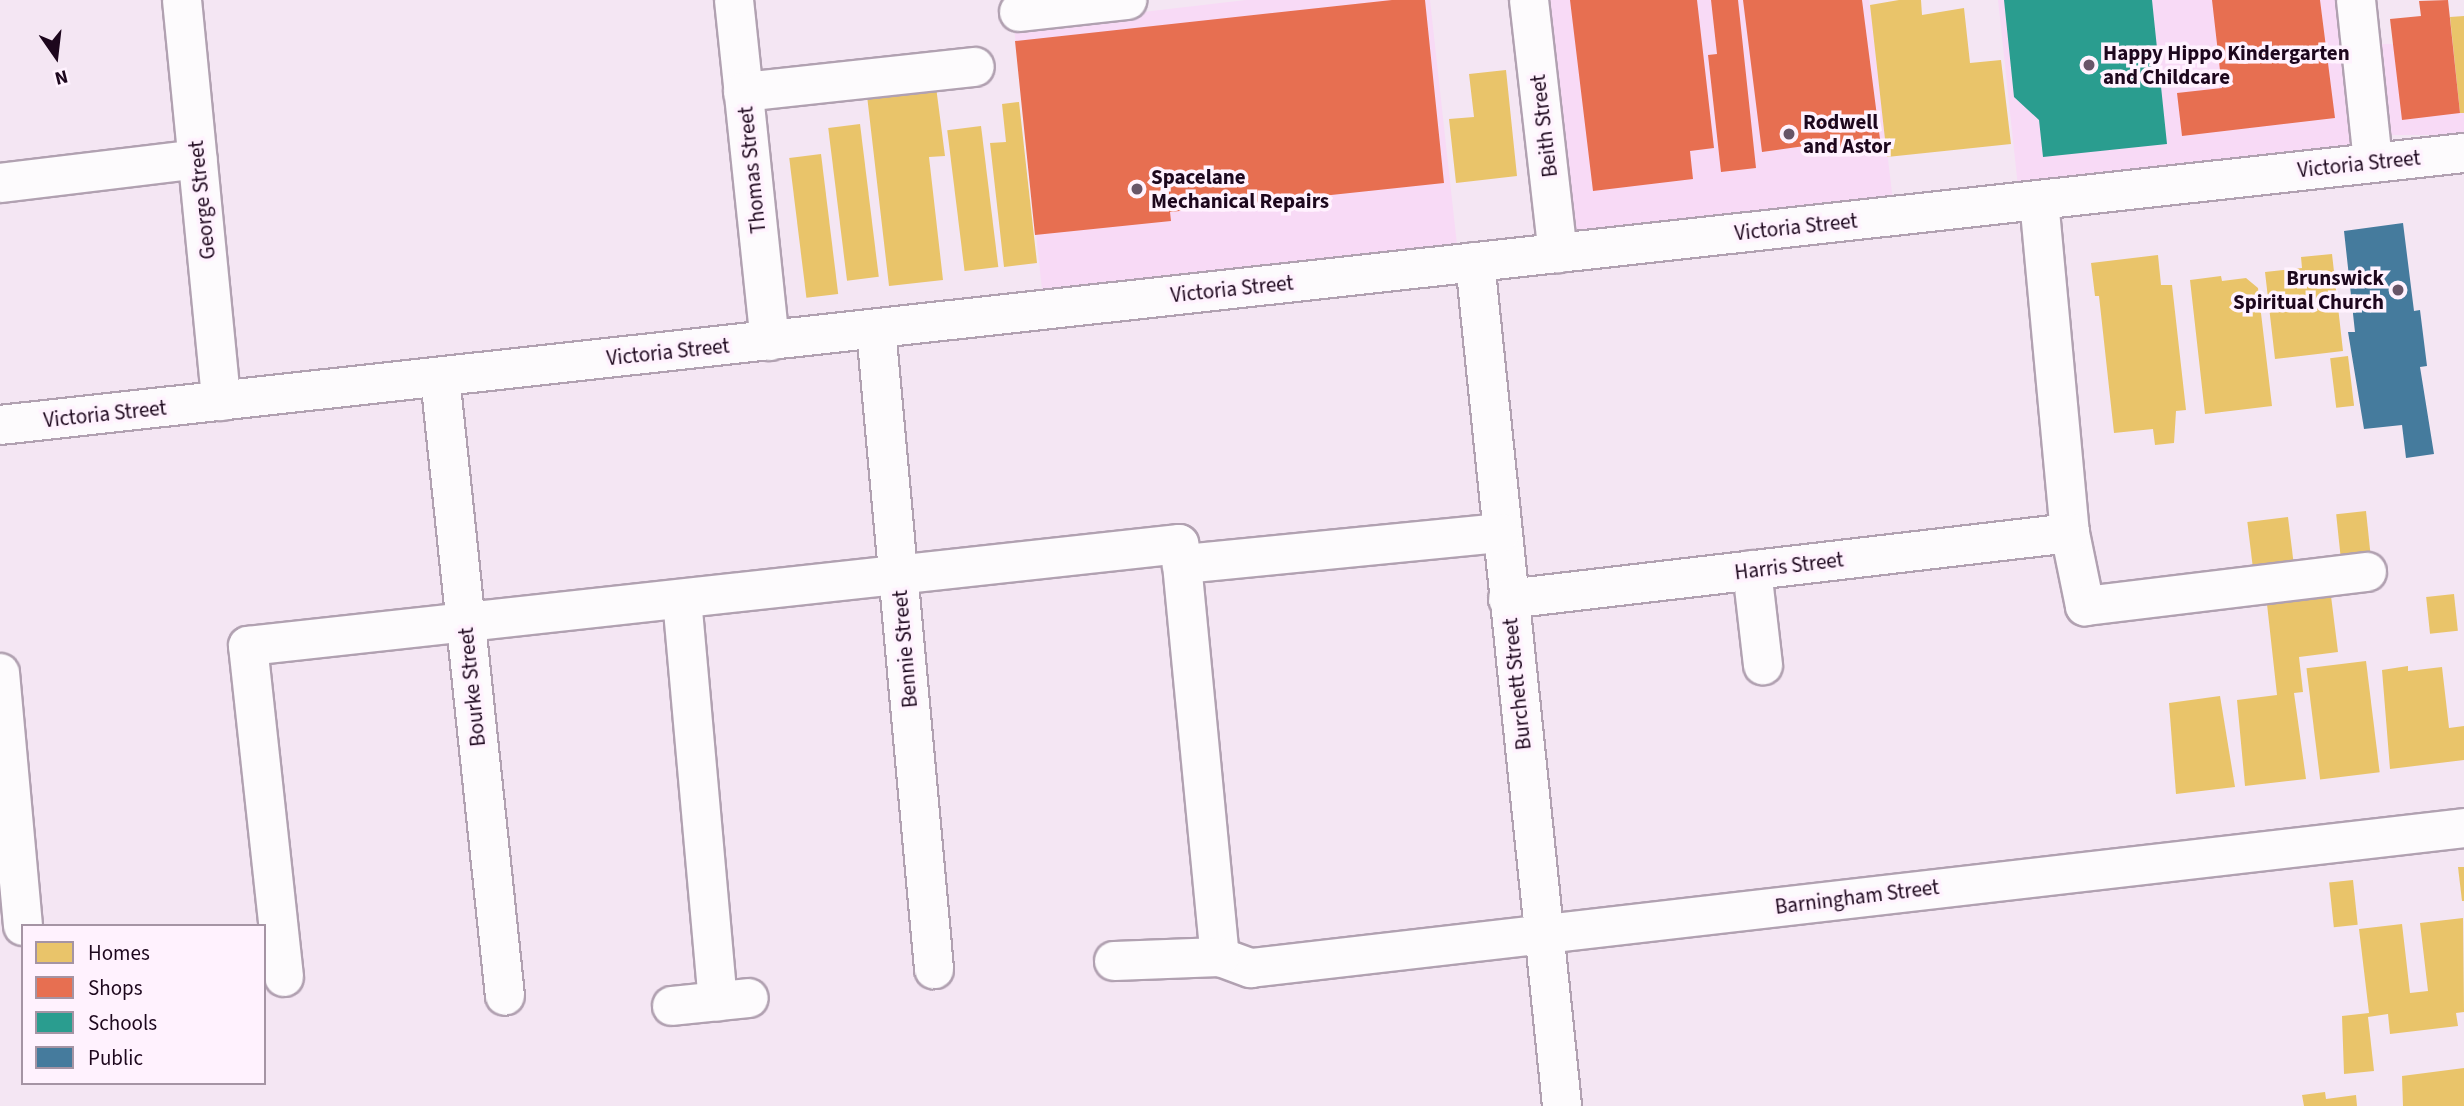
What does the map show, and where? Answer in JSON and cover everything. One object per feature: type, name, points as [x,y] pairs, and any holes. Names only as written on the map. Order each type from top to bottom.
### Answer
[{"type":"street","name":"George Street","points":[[182,0],[221,401]]},
{"type":"street","name":"Thomas Street","points":[[734,0],[769,341]]},
{"type":"street","points":[[1019,12],[1126,0]]},
{"type":"street","name":"Beith Street","points":[[1529,0],[1559,253]]},
{"type":"street","points":[[2356,0],[2374,162]]},
{"type":"street","points":[[743,92],[975,67]]},
{"type":"street","name":"Victoria Street","points":[[0,425],[2464,153]]},
{"type":"street","points":[[0,183],[198,159]]},
{"type":"street","points":[[2039,200],[2070,533],[2085,606],[2367,572]]},
{"type":"street","name":"Burchett Street","points":[[1475,262],[1500,533],[1562,1106]]},
{"type":"street","name":"Bennie Street","points":[[876,329],[934,969]]},
{"type":"street","name":"Bourke Street","points":[[440,377],[505,996]]},
{"type":"street","points":[[1182,564],[1500,533]]},
{"type":"street","name":"Harris Street","points":[[1508,599],[2070,533]]},
{"type":"street","points":[[284,977],[248,646],[1179,544],[1236,963]]},
{"type":"street","points":[[1752,570],[1763,665]]},
{"type":"street","points":[[671,1006],[733,999],[682,599]]},
{"type":"street","points":[[0,673],[23,924]]},
{"type":"street","name":"Barningham Street","points":[[1114,961],[1236,963],[1542,933],[2464,828]]},
{"type":"shaded area","points":[[1246,0],[1430,0],[1458,254],[1043,299],[1014,27]]},
{"type":"shaded area","points":[[1544,0],[1869,0],[1893,201],[1572,235]]},
{"type":"shaded area","points":[[1998,0],[2341,0],[2358,148],[2018,187]]},
{"type":"shaded area","points":[[2373,44],[2464,44],[2464,135],[2373,135]]},
{"type":"building: Homes","points":[[1899,0],[1921,0],[1922,15],[1964,8],[1970,63],[2001,60],[2011,144],[1887,157],[1870,5]]},
{"type":"building: Homes","points":[[2464,16],[2464,113],[2460,113],[2450,17]]},
{"type":"building: Homes","points":[[1506,70],[1517,176],[1456,183],[1449,119],[1474,117],[1469,74]]},
{"type":"building: Homes","points":[[935,79],[945,156],[929,157],[943,280],[889,286],[866,87]]},
{"type":"building: Homes","points":[[1019,102],[1037,263],[1004,267],[990,143],[1006,142],[1002,104]]},
{"type":"building: Homes","points":[[860,124],[879,277],[847,281],[828,128]]},
{"type":"building: Homes","points":[[981,126],[998,267],[965,271],[947,130]]},
{"type":"building: Homes","points":[[821,154],[838,294],[806,298],[789,158]]},
{"type":"building: Homes","points":[[2332,254],[2343,351],[2275,359],[2265,272],[2302,268],[2301,257]]},
{"type":"building: Homes","points":[[2158,255],[2161,285],[2172,285],[2186,410],[2176,411],[2174,443],[2155,445],[2153,429],[2114,433],[2099,296],[2095,296],[2091,263]]},
{"type":"building: Homes","points":[[2221,276],[2222,281],[2246,278],[2258,288],[2272,406],[2205,414],[2190,280]]},
{"type":"building: Homes","points":[[2348,356],[2354,406],[2336,408],[2330,358]]},
{"type":"building: Homes","points":[[2366,511],[2371,557],[2341,560],[2336,514]]},
{"type":"building: Homes","points":[[2288,517],[2294,565],[2253,570],[2247,522]]},
{"type":"building: Homes","points":[[2330,588],[2338,652],[2299,657],[2303,692],[2294,693],[2306,779],[2245,786],[2237,700],[2277,695],[2266,595]]},
{"type":"building: Homes","points":[[2454,594],[2458,631],[2430,634],[2426,597]]},
{"type":"building: Homes","points":[[2366,661],[2380,772],[2320,779],[2306,668]]},
{"type":"building: Homes","points":[[2408,666],[2408,671],[2442,667],[2449,728],[2464,726],[2464,760],[2390,769],[2382,670]]},
{"type":"building: Homes","points":[[2220,696],[2235,787],[2176,794],[2169,703]]},
{"type":"building: Homes","points":[[2458,867],[2464,867],[2464,901],[2462,901]]},
{"type":"building: Homes","points":[[2353,880],[2358,925],[2334,927],[2329,883]]},
{"type":"building: Homes","points":[[2463,918],[2464,1012],[2456,1013],[2458,1026],[2390,1034],[2388,1014],[2368,1017],[2374,1071],[2344,1074],[2342,1016],[2369,1013],[2359,929],[2402,924],[2410,993],[2428,991],[2420,923]]},
{"type":"building: Homes","points":[[2464,1068],[2464,1106],[2403,1106],[2402,1076]]},
{"type":"building: Homes","points":[[2325,1092],[2326,1099],[2356,1095],[2357,1106],[2304,1106],[2302,1095]]},
{"type":"building: Shops","points":[[1392,0],[1425,0],[1444,183],[1170,212],[1171,221],[1035,235],[1015,41]]},
{"type":"building: Shops","points":[[1570,0],[1697,0],[1714,148],[1690,151],[1693,179],[1593,191]]},
{"type":"building: Shops","points":[[1711,0],[1738,0],[1756,168],[1721,172],[1708,55],[1717,54]]},
{"type":"building: Shops","points":[[1743,0],[1862,0],[1881,147],[1820,155],[1819,144],[1762,152]]},
{"type":"building: Shops","points":[[2212,0],[2320,0],[2335,118],[2182,136],[2177,93],[2222,88]]},
{"type":"building: Shops","points":[[2448,0],[2460,113],[2402,120],[2390,19],[2421,16],[2419,1]]},
{"type":"building: Schools","points":[[2004,0],[2152,0],[2167,144],[2043,157],[2039,120],[2014,97]]},
{"type":"building: Public","points":[[2403,223],[2414,311],[2420,310],[2427,366],[2420,367],[2434,454],[2406,458],[2402,425],[2364,429],[2348,332],[2355,332],[2344,231]]},
{"type":"place","name":"Happy Hippo Kindergarten and Childcare","points":[[2089,65]]},
{"type":"place","name":"Rodwell and Astor","points":[[1789,134]]},
{"type":"place","name":"Spacelane Mechanical Repairs","points":[[1137,189]]},
{"type":"place","name":"Brunswick Spiritual Church","points":[[2398,290]]}]
